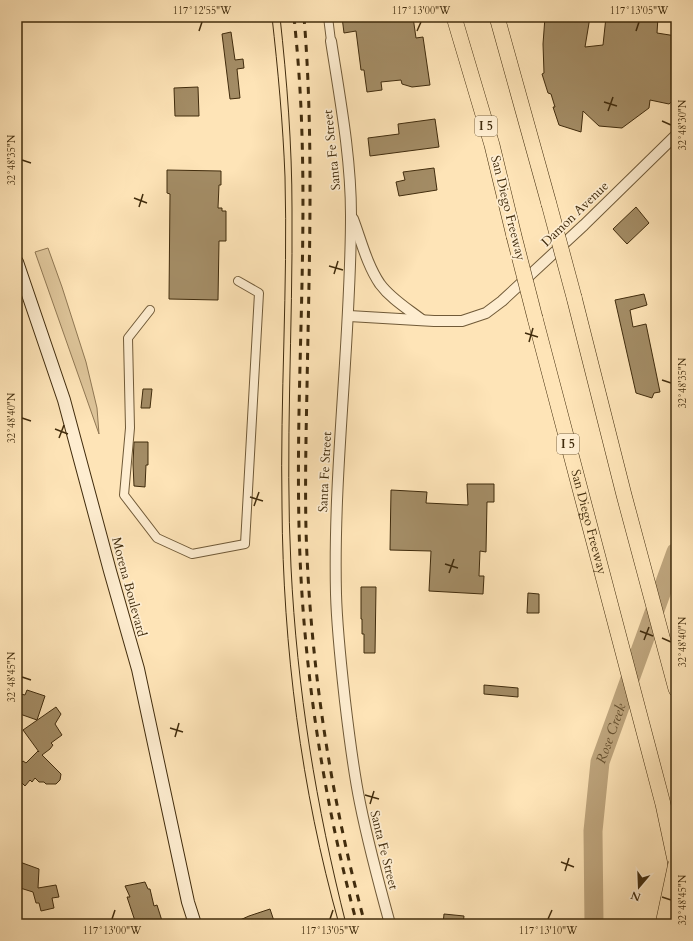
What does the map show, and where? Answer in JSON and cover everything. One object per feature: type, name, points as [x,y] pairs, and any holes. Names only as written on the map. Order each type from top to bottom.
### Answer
[{"type":"highway","name":"San Diego Freeway","points":[[454,17],[492,146],[535,318],[663,804],[676,864]]},
{"type":"highway","points":[[497,17],[574,297],[624,495],[676,689]]},
{"type":"highway","points":[[664,924],[676,864]]},
{"type":"main road","name":"Morena Boulevard","points":[[17,262],[64,400],[138,669],[188,902],[195,924]]},
{"type":"street","name":"Santa Fe Street","points":[[328,17],[345,133],[351,214],[349,316],[342,402],[336,509],[336,594],[339,644],[352,761],[368,839],[390,924]]},
{"type":"street","name":"Damon Avenue","points":[[349,316],[422,320],[462,320],[486,313],[502,301],[584,225],[676,135]]},
{"type":"street","points":[[351,214],[372,270],[381,285],[397,301],[422,320]]},
{"type":"street","points":[[150,310],[128,338],[130,428],[124,495],[157,538],[192,554],[245,544],[259,293],[238,281]]},
{"type":"shaded area","points":[[48,248],[86,362],[97,408],[99,434],[35,252]]},
{"type":"building","points":[[342,17],[413,17],[416,38],[423,37],[430,85],[412,87],[402,84],[401,80],[381,82],[382,90],[367,92],[364,70],[361,70],[356,31],[344,33]]},
{"type":"building","points":[[545,17],[590,17],[585,47],[603,45],[606,17],[658,17],[657,33],[676,36],[676,98],[669,104],[650,100],[649,108],[622,128],[599,126],[583,111],[581,132],[559,125],[553,107],[555,107],[551,94],[548,93],[542,74],[544,73],[543,44]]},
{"type":"building","points":[[231,32],[235,60],[243,59],[244,68],[237,69],[240,98],[230,99],[222,34]]},
{"type":"building","points":[[198,87],[199,116],[175,116],[174,88]]},
{"type":"building","points":[[435,119],[439,147],[370,156],[368,138],[399,134],[398,124]]},
{"type":"building","points":[[434,168],[437,190],[399,196],[396,182],[405,180],[403,172]]},
{"type":"building","points":[[167,170],[221,171],[218,208],[222,208],[222,211],[226,211],[226,241],[219,241],[218,300],[169,299],[170,194],[167,193]]},
{"type":"building","points":[[636,207],[649,223],[627,244],[613,229]]},
{"type":"building","points":[[644,294],[647,305],[630,310],[633,327],[646,324],[660,392],[654,393],[652,398],[636,393],[615,300]]},
{"type":"building","points":[[143,389],[152,389],[150,408],[141,408]]},
{"type":"building","points":[[134,442],[148,442],[148,465],[146,465],[145,487],[134,486]]},
{"type":"building","points":[[467,484],[494,484],[494,502],[487,502],[486,552],[480,551],[479,576],[484,576],[483,594],[429,591],[431,551],[390,550],[391,490],[427,492],[426,503],[468,505]]},
{"type":"building","points":[[361,587],[376,587],[375,653],[364,653],[364,634],[362,634],[361,619]]},
{"type":"building","points":[[528,593],[539,594],[539,613],[527,613]]},
{"type":"building","points":[[484,685],[518,688],[518,697],[484,694]]},
{"type":"building","points":[[27,690],[45,696],[37,720],[17,713],[17,693],[25,695]]},
{"type":"building","points":[[56,707],[61,714],[55,724],[62,735],[51,743],[53,745],[50,749],[42,755],[61,774],[60,780],[56,784],[46,784],[44,782],[39,782],[35,778],[32,782],[30,780],[25,786],[17,778],[17,767],[23,761],[26,763],[38,751],[39,752],[23,730]]},
{"type":"building","points":[[17,861],[39,869],[38,888],[56,885],[59,897],[52,898],[54,908],[41,911],[39,903],[36,903],[33,892],[17,887]]},
{"type":"building","points":[[145,882],[148,889],[150,889],[154,906],[157,905],[163,924],[136,924],[127,897],[130,897],[125,886]]},
{"type":"building","points":[[270,909],[275,924],[231,924],[249,916]]},
{"type":"building","points":[[444,914],[464,916],[463,924],[443,924]]},
{"type":"waterway","name":"Rose Creek","points":[[594,924],[593,831],[600,762],[676,552]]},
{"type":"tram line","points":[[272,17],[283,137],[286,218],[282,424],[283,560],[286,612],[290,665],[305,770],[314,822],[339,924]]},
{"type":"tram line","points":[[280,17],[289,113],[292,185],[289,522],[294,613],[303,702],[317,791],[335,880],[346,924]]},
{"type":"railway","points":[[294,17],[301,106],[303,185],[298,477],[304,626],[309,677],[324,776],[357,924]]},
{"type":"railway","points":[[304,17],[310,156],[306,477],[308,580],[317,679],[332,778],[365,924]]}]
